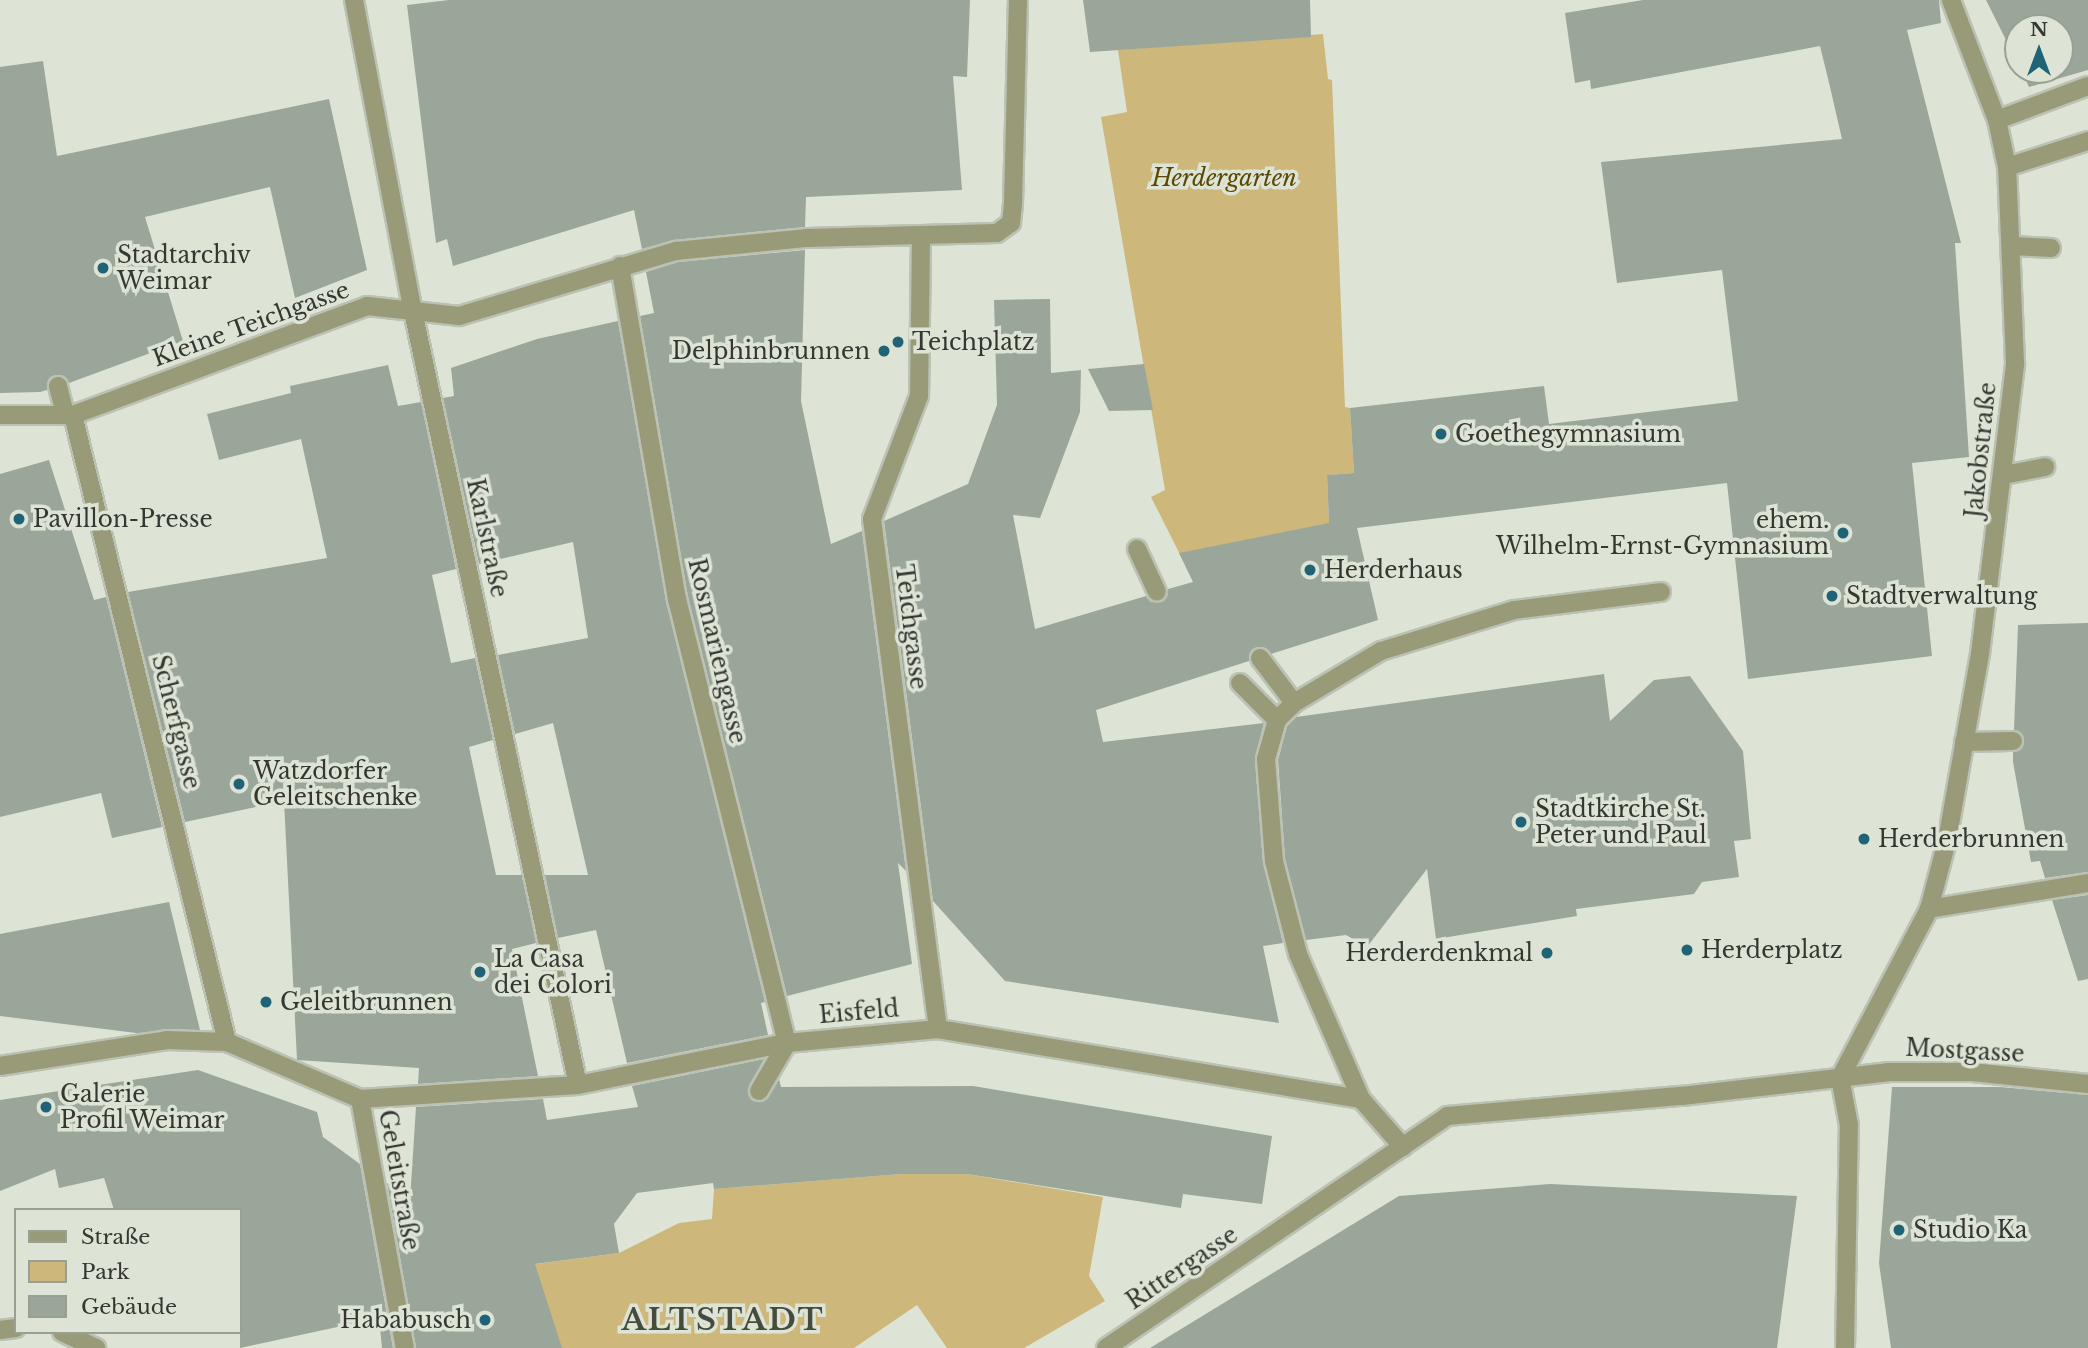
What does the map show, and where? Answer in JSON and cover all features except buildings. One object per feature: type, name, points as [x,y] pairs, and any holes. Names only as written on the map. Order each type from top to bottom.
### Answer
[{"type":"street","name":"Karlstraße","points":[[354,0],[413,311],[578,1085]]},
{"type":"street","points":[[921,236],[997,233],[1011,223],[1018,0]]},
{"type":"street","name":"Jakobstraße","points":[[1929,909],[1964,742],[2004,475],[2015,363],[2013,246],[2007,167],[1997,120],[1951,0]]},
{"type":"street","points":[[1997,120],[2088,86]]},
{"type":"street","points":[[2007,167],[2088,141]]},
{"type":"street","name":"Kleine Teichgasse","points":[[0,415],[69,415],[367,306],[459,316],[676,251],[807,238],[921,236]]},
{"type":"street","name":"Teichgasse","points":[[921,236],[919,396],[872,519],[938,1029]]},
{"type":"street","points":[[2013,246],[2051,248]]},
{"type":"street","name":"Rosmariengasse","points":[[620,266],[677,599],[787,1043]]},
{"type":"street","name":"Scherfgasse","points":[[58,386],[69,415],[227,1042]]},
{"type":"street","points":[[2004,475],[2045,467]]},
{"type":"street","points":[[1137,549],[1157,592]]},
{"type":"street","points":[[1661,592],[1514,610],[1381,651],[1294,703],[1277,720],[1266,759],[1274,861],[1297,954],[1361,1099],[1402,1147],[1447,1116],[1840,1078]]},
{"type":"street","points":[[1260,658],[1294,703]]},
{"type":"street","points":[[1240,683],[1277,720]]},
{"type":"street","points":[[1964,742],[2013,741]]},
{"type":"street","points":[[1845,1348],[1849,1125],[1840,1078],[1929,909],[2088,883]]},
{"type":"street","name":"Eisfeld","points":[[360,1099],[578,1085],[787,1043],[938,1029],[1361,1099]]},
{"type":"street","name":"Geleitstraße","points":[[0,1066],[167,1040],[227,1042],[360,1099],[405,1348]]},
{"type":"street","points":[[759,1091],[787,1043]]},
{"type":"street","name":"Mostgasse","points":[[1840,1078],[1888,1072],[1972,1072],[2088,1084]]},
{"type":"street","name":"Rittergasse","points":[[1106,1348],[1402,1147]]},
{"type":"street","points":[[66,1334],[97,1348]]},
{"type":"green space","name":"Herdergarten","points":[[1323,34],[1328,79],[1332,80],[1345,407],[1350,408],[1354,473],[1327,475],[1329,523],[1211,616],[1151,497],[1165,490],[1101,117],[1127,112],[1118,50]]},
{"type":"green space","points":[[901,1174],[967,1174],[1103,1197],[1089,1276],[1105,1301],[1024,1348],[947,1348],[917,1305],[854,1348],[514,1348],[529,1265],[619,1253],[679,1223],[712,1219],[714,1189]]},
{"type":"place","name":"Stadtarchiv Weimar","points":[[103,268]]},
{"type":"place","name":"Teichplatz","points":[[898,342]]},
{"type":"place","name":"Delphinbrunnen","points":[[884,351]]},
{"type":"place","name":"Goethegymnasium","points":[[1441,434]]},
{"type":"place","name":"Pavillon-Presse","points":[[19,519]]},
{"type":"place","name":"ehem. Wilhelm-Ernst-Gymnasium","points":[[1843,533]]},
{"type":"place","name":"Herderhaus","points":[[1310,570]]},
{"type":"place","name":"Stadtverwaltung","points":[[1832,596]]},
{"type":"place","name":"Watzdorfer Geleitschenke","points":[[239,784]]},
{"type":"place","name":"Stadtkirche St. Peter und Paul","points":[[1521,822]]},
{"type":"place","name":"Herderbrunnen","points":[[1864,839]]},
{"type":"place","name":"Herderplatz","points":[[1687,950]]},
{"type":"place","name":"Herderdenkmal","points":[[1547,953]]},
{"type":"place","name":"La Casa dei Colori","points":[[480,972]]},
{"type":"place","name":"Geleitbrunnen","points":[[266,1002]]},
{"type":"place","name":"Galerie Profil Weimar","points":[[46,1107]]},
{"type":"place","name":"Studio Ka","points":[[1899,1230]]},
{"type":"place","name":"Hababusch","points":[[485,1320]]},
{"type":"district","name":"ALTSTADT","points":[[723,1320]]}]
